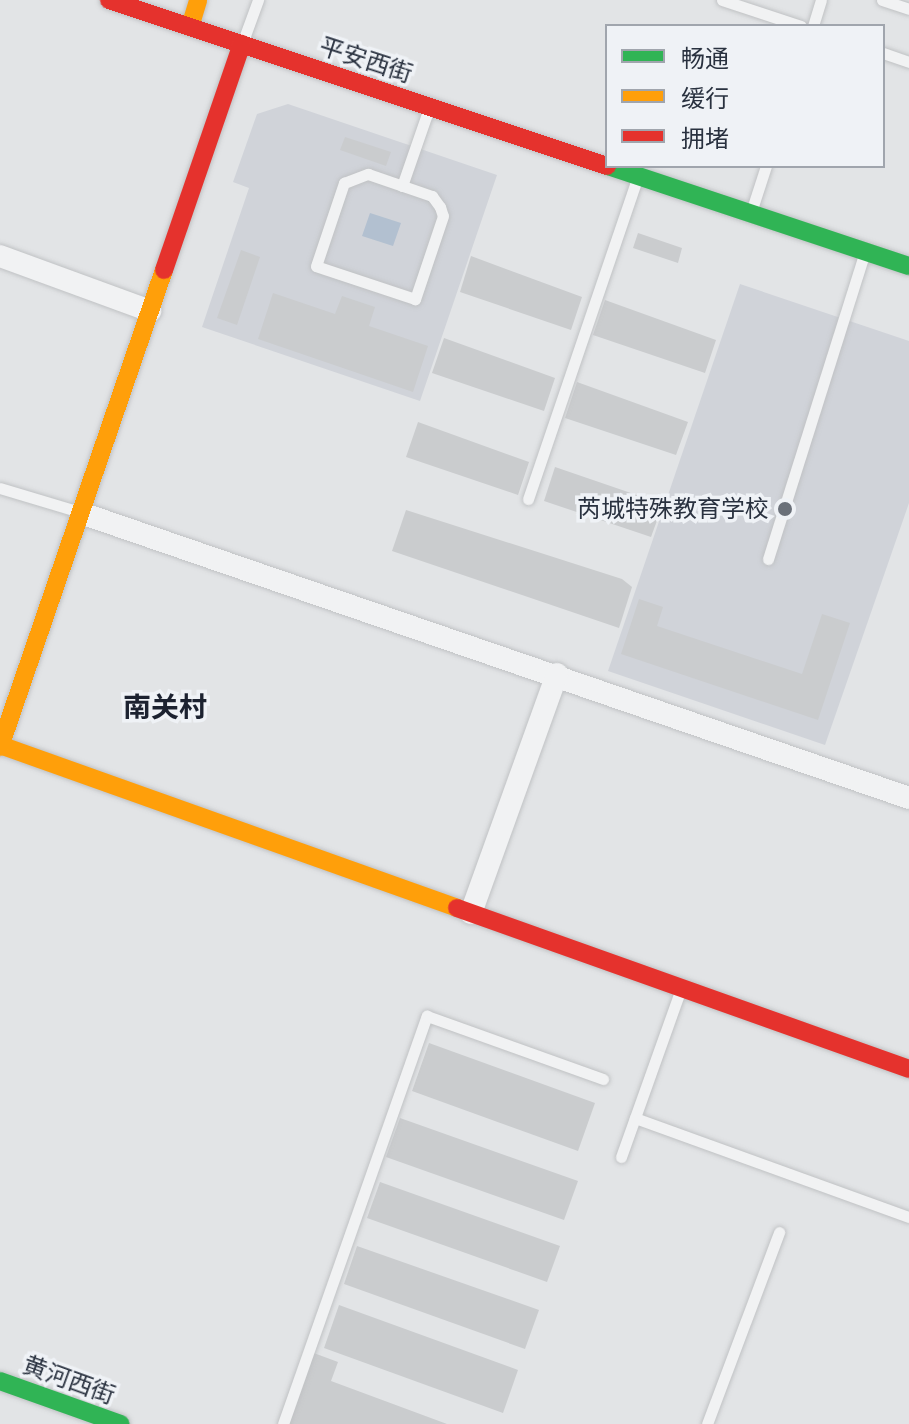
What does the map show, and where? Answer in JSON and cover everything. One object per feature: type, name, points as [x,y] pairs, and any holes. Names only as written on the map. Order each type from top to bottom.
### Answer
[{"type":"street","name":"平安西街","points":[[109,0],[605,165]]},
{"type":"street","points":[[190,27],[198,0]]},
{"type":"street","points":[[242,44],[0,746],[909,1069]]},
{"type":"street","name":"平安西街","points":[[613,168],[909,266]]},
{"type":"street","points":[[0,256],[150,311]]},
{"type":"street","points":[[81,513],[557,674],[909,798]]},
{"type":"street","points":[[471,913],[557,674]]},
{"type":"street","name":"黄河西街","points":[[0,1381],[121,1424]]},
{"type":"lane","points":[[242,44],[258,0]]},
{"type":"lane","points":[[722,0],[795,24]]},
{"type":"lane","points":[[814,24],[821,0]]},
{"type":"lane","points":[[882,0],[909,9]]},
{"type":"lane","points":[[885,54],[909,62]]},
{"type":"lane","points":[[402,186],[429,106]]},
{"type":"lane","points":[[751,214],[765,168]]},
{"type":"lane","points":[[368,174],[402,186],[432,196],[443,216],[415,299],[316,266],[344,183],[368,174]]},
{"type":"lane","points":[[528,499],[638,176]]},
{"type":"lane","points":[[768,559],[865,252]]},
{"type":"lane","points":[[0,488],[81,513]]},
{"type":"lane","points":[[621,1157],[682,988]]},
{"type":"lane","points":[[283,1424],[427,1016],[603,1079]]},
{"type":"lane","points":[[635,1118],[909,1217]]},
{"type":"lane","points":[[707,1424],[779,1232]]},
{"type":"shaded area","points":[[288,104],[497,175],[420,401],[202,327],[249,188],[233,182],[257,114]]},
{"type":"shaded area","name":"芮城特殊教育学校","points":[[740,284],[909,341],[909,503],[825,745],[608,671]]},
{"type":"water","points":[[370,213],[401,223],[393,246],[362,236]]},
{"type":"building","points":[[345,137],[391,152],[386,166],[340,150]]},
{"type":"building","points":[[638,233],[682,248],[678,263],[633,248]]},
{"type":"building","points":[[241,250],[260,257],[237,325],[217,318]]},
{"type":"building","points":[[471,256],[582,297],[571,330],[460,292]]},
{"type":"building","points":[[273,293],[335,314],[342,296],[375,307],[369,326],[428,346],[413,392],[258,339]]},
{"type":"building","points":[[605,300],[716,340],[705,373],[593,335]]},
{"type":"building","points":[[444,338],[555,378],[544,411],[432,373]]},
{"type":"building","points":[[577,382],[688,422],[676,455],[565,418]]},
{"type":"building","points":[[418,422],[529,462],[518,495],[406,457]]},
{"type":"building","points":[[555,467],[663,504],[651,537],[544,501]]},
{"type":"building","points":[[406,510],[622,579],[632,587],[619,628],[392,551]]},
{"type":"building","points":[[639,599],[663,607],[657,626],[802,674],[822,614],[850,623],[818,720],[621,654]]},
{"type":"building","points":[[429,1043],[595,1103],[578,1151],[412,1091]]},
{"type":"building","points":[[400,1118],[578,1181],[564,1220],[386,1157]]},
{"type":"building","points":[[380,1182],[560,1246],[547,1282],[367,1218]]},
{"type":"building","points":[[357,1246],[539,1310],[525,1349],[344,1284]]},
{"type":"building","points":[[339,1305],[518,1370],[503,1413],[324,1348]]},
{"type":"building","points":[[311,1352],[338,1362],[331,1381],[447,1424],[285,1424]]},
{"type":"traffic: fast","points":[[614,168],[909,266]]},
{"type":"traffic: fast","points":[[0,1381],[121,1424]]},
{"type":"traffic: slow","points":[[190,27],[198,0]]},
{"type":"traffic: slow","points":[[0,747],[164,270]]},
{"type":"traffic: slow","points":[[0,745],[457,908]]},
{"type":"traffic: jam","points":[[109,0],[605,165]]},
{"type":"traffic: jam","points":[[164,270],[242,44]]},
{"type":"traffic: jam","points":[[457,908],[909,1069]]},
{"type":"place","name":"芮城特殊教育学校","points":[[785,509]]},
{"type":"district","name":"南关村","points":[[165,707]]}]
